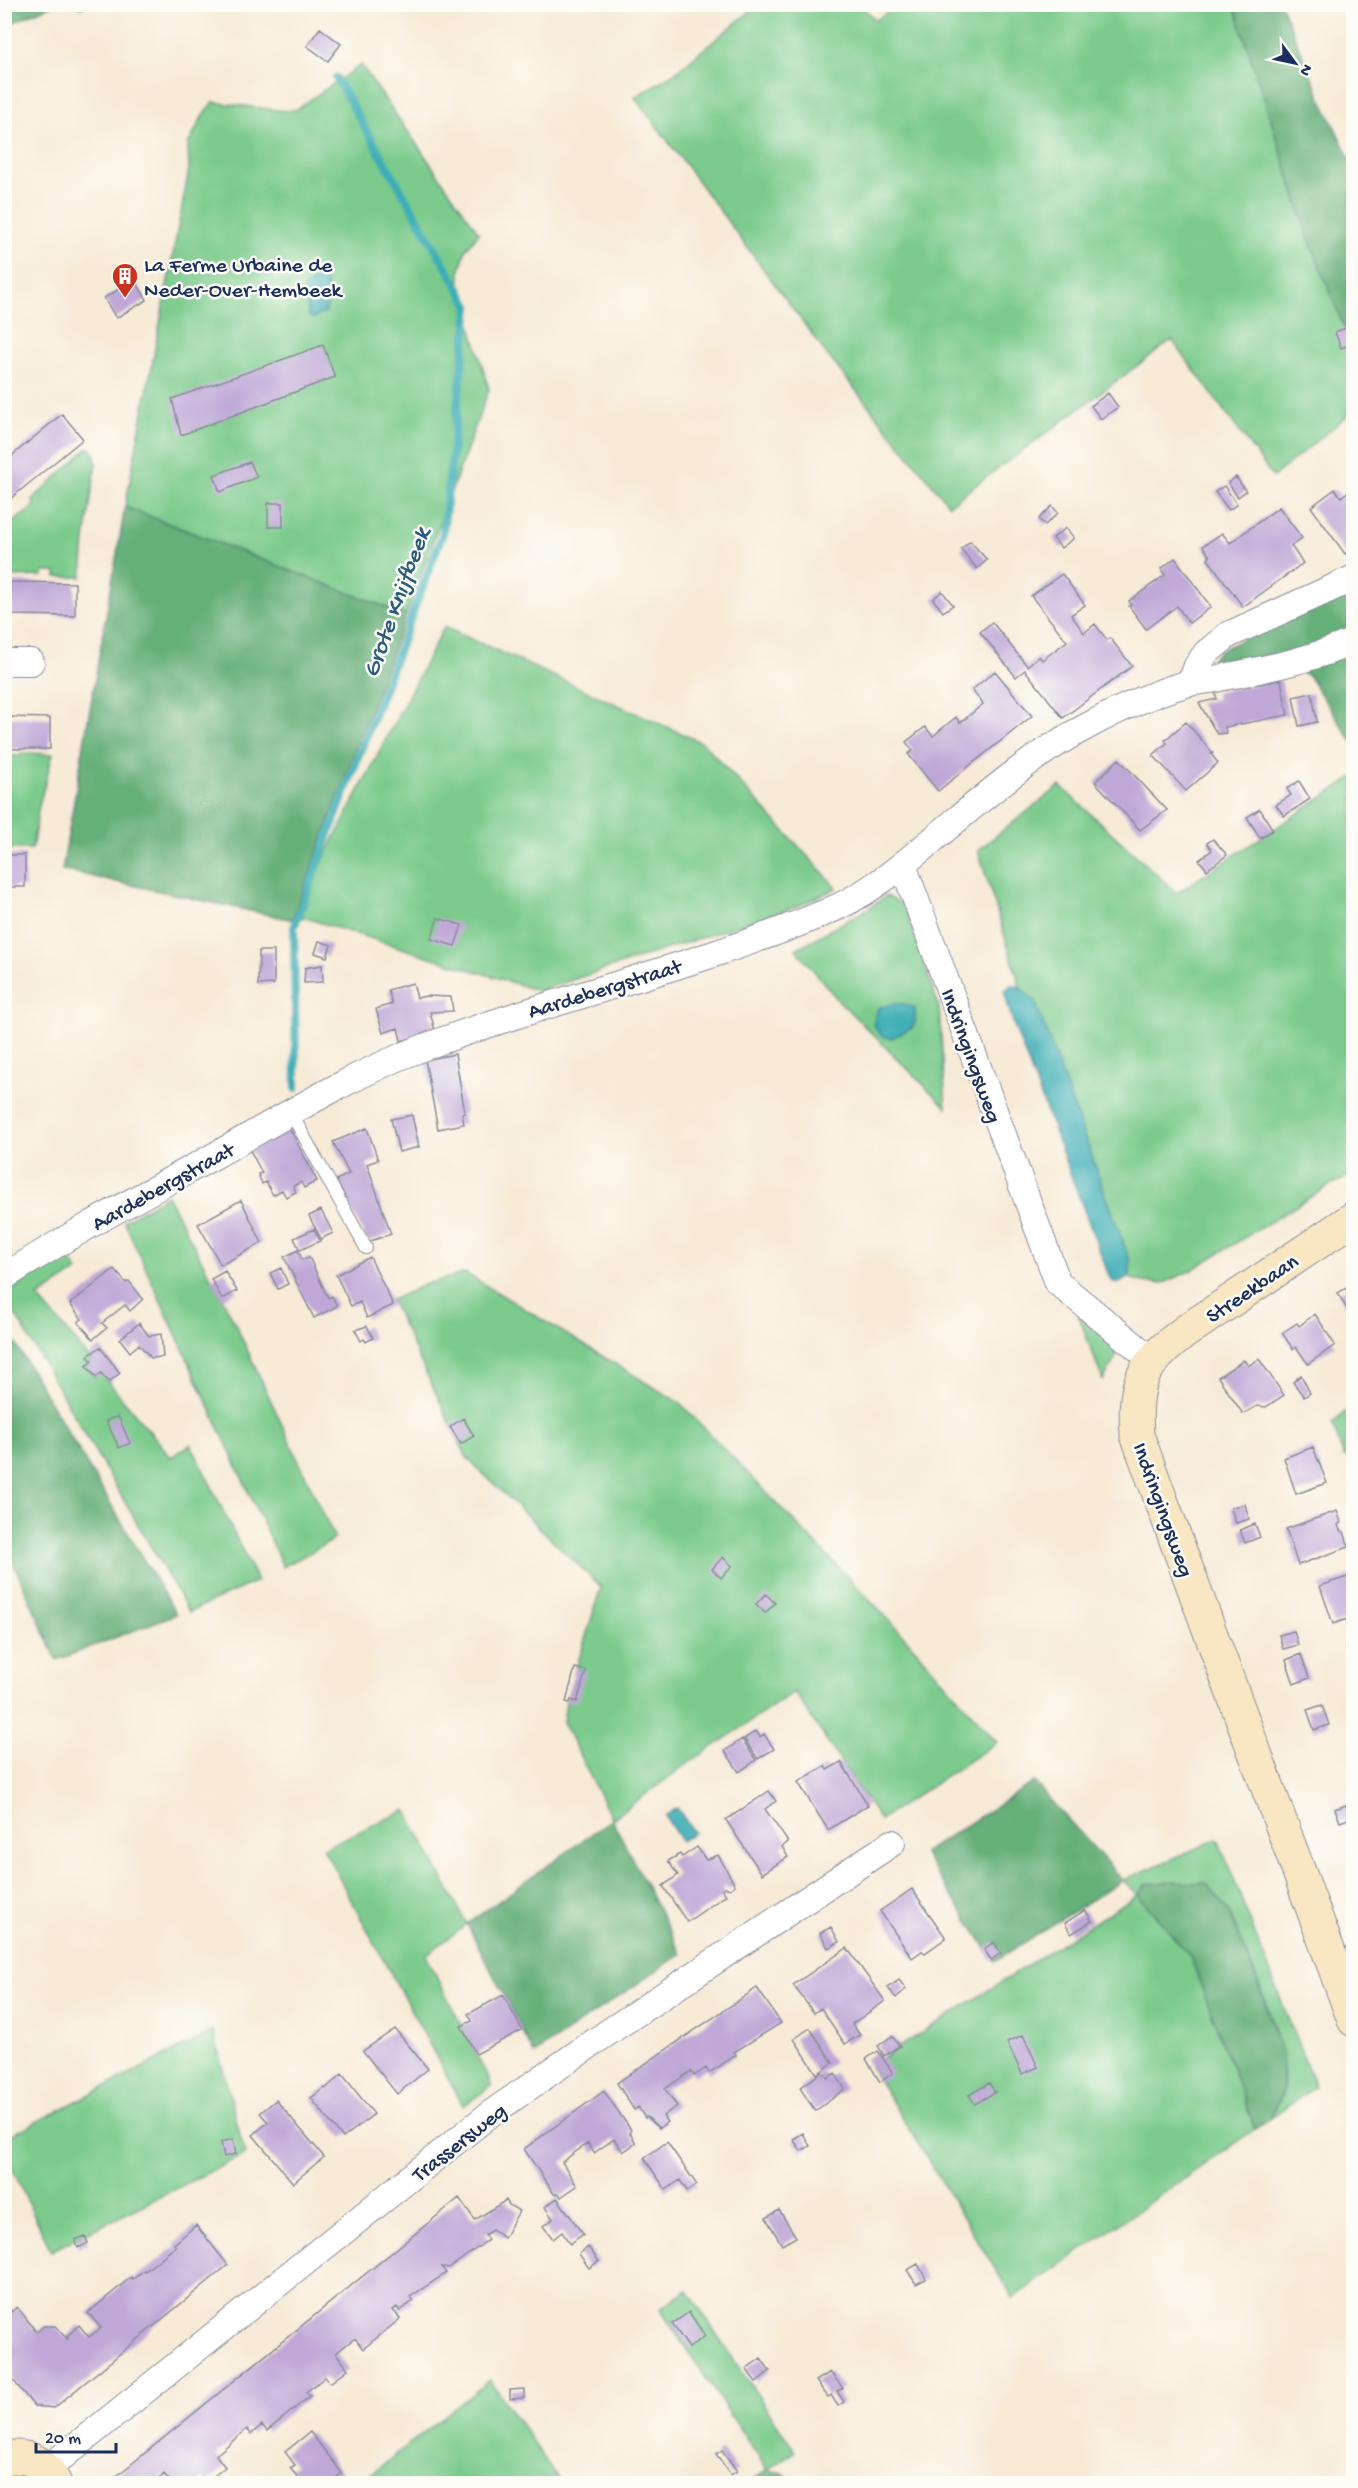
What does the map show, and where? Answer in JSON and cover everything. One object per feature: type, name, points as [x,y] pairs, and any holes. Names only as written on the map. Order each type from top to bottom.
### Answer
[{"type":"street","points":[[1191,682],[1197,666],[1206,653],[1228,635],[1353,578]]},
{"type":"street","name":"Aardebergstraat","points":[[4,1277],[52,1247],[352,1078],[441,1041],[790,927],[854,899],[903,865],[974,805],[1066,738],[1134,703],[1191,682],[1208,681],[1296,662],[1353,641]]},
{"type":"street","points":[[4,662],[31,662]]},
{"type":"street","name":"Indringingsweg","points":[[903,865],[1058,1283],[1152,1360],[1137,1391],[1135,1406],[1137,1435],[1353,2020]]},
{"type":"street","name":"Streekbaan","points":[[1152,1360],[1186,1331],[1353,1218]]},
{"type":"street","name":"Trassersweg","points":[[51,2476],[490,2114],[678,1984],[892,1843]]},
{"type":"street","points":[[4,2458],[25,2457],[36,2461],[51,2476]]},
{"type":"lane","points":[[291,1113],[366,1248]]},
{"type":"green space","points":[[5,4],[52,4],[52,5],[5,26]]},
{"type":"green space","points":[[898,4],[1236,5],[1309,239],[1352,344],[1353,411],[1273,477],[1172,340],[949,505],[828,356],[635,97],[673,74],[758,5],[860,5],[876,20]]},
{"type":"green space","points":[[1234,5],[1281,5],[1353,166],[1353,350],[1309,239]]},
{"type":"green space","points":[[361,65],[479,233],[466,249],[460,270],[460,288],[489,389],[406,615],[125,507],[189,170],[188,145],[202,117],[213,102],[286,111],[295,110]]},
{"type":"green space","points":[[89,447],[95,456],[96,464],[82,577],[56,577],[56,572],[43,572],[43,576],[9,577],[8,597],[5,597],[5,521],[9,525],[34,507],[33,499]]},
{"type":"green space","points":[[125,507],[406,615],[292,920],[62,870]]},
{"type":"green space","points":[[1353,583],[1353,743],[1308,675],[1269,662],[1205,667],[1219,651]]},
{"type":"green space","points":[[444,627],[703,743],[837,888],[798,906],[539,991],[296,915],[296,921],[292,920]]},
{"type":"green space","points":[[22,753],[53,754],[39,805],[32,849],[5,849],[5,755],[21,756]]},
{"type":"green space","points":[[1353,777],[1353,1174],[1327,1187],[1190,1271],[1162,1284],[1142,1282],[1120,1275],[1105,1259],[978,850],[1060,786],[1177,893]]},
{"type":"green space","points":[[886,896],[904,905],[939,1007],[946,1107],[837,999],[796,949],[866,910]]},
{"type":"green space","points":[[167,1195],[232,1317],[335,1539],[283,1567],[124,1221]]},
{"type":"green space","points":[[66,1255],[78,1271],[38,1297],[92,1361],[86,1366],[95,1377],[101,1373],[171,1457],[191,1444],[257,1581],[189,1612],[5,1297],[4,1289],[11,1286],[14,1288],[25,1278]]},
{"type":"green space","points":[[465,1273],[680,1403],[894,1625],[997,1742],[880,1820],[794,1692],[680,1769],[612,1819],[563,1722],[566,1702],[601,1587],[467,1458],[391,1300],[426,1284]]},
{"type":"green space","points":[[1078,1314],[1107,1339],[1117,1355],[1103,1381]]},
{"type":"green space","points":[[5,1326],[176,1614],[57,1660],[5,1545]]},
{"type":"green space","points":[[1353,1405],[1353,1454],[1344,1457],[1332,1424]]},
{"type":"green space","points":[[1034,1782],[1123,1880],[995,1961],[923,1853]]},
{"type":"green space","points":[[406,1810],[467,1924],[426,1955],[492,2086],[463,2106],[323,1848]]},
{"type":"green space","points":[[612,1819],[681,1954],[534,2054],[467,1924]]},
{"type":"green space","points":[[1218,1839],[1315,2087],[1270,2119],[1283,2090],[1280,2050],[1265,2000],[1229,1912],[1138,1895],[1190,1956],[1255,2129],[1013,2298],[870,2066],[1137,1895],[1123,1880]]},
{"type":"green space","points":[[1206,1883],[1229,1912],[1255,1975],[1282,2054],[1283,2091],[1270,2119],[1255,2129],[1190,1956],[1138,1895],[1146,1884]]},
{"type":"green space","points":[[213,2031],[245,2154],[51,2251],[5,2153],[5,2138]]},
{"type":"green space","points":[[687,2290],[795,2451],[767,2470],[660,2309]]},
{"type":"green space","points":[[490,2380],[561,2483],[360,2483]]},
{"type":"green space","points":[[767,2470],[783,2473],[794,2483],[748,2483]]},
{"type":"water","points":[[317,278],[326,282],[328,294],[326,312],[313,318],[308,316],[307,297],[303,288]]},
{"type":"water","points":[[1011,985],[1018,986],[1035,1001],[1130,1261],[1130,1275],[1119,1283],[1111,1281],[1013,1023],[1004,991]]},
{"type":"water","points":[[896,1003],[915,1008],[915,1022],[912,1028],[892,1038],[882,1036],[873,1025],[878,1008]]},
{"type":"water","points":[[677,1808],[694,1832],[681,1841],[665,1816]]},
{"type":"building","points":[[320,28],[341,44],[328,61],[307,46]]},
{"type":"building","name":"La Ferme Urbaine de Neder-Over-Hembeek","points":[[135,280],[147,300],[116,318],[104,298]]},
{"type":"building","points":[[1346,328],[1352,344],[1341,348],[1335,332]]},
{"type":"building","points":[[323,345],[335,377],[181,435],[172,399]]},
{"type":"building","points":[[1108,393],[1118,407],[1101,419],[1091,406]]},
{"type":"building","points":[[62,414],[83,439],[4,504],[4,462]]},
{"type":"building","points":[[250,462],[257,477],[220,492],[214,475]]},
{"type":"building","points":[[1236,477],[1246,491],[1238,497],[1228,483]]},
{"type":"building","points":[[1224,486],[1237,504],[1229,510],[1215,492]]},
{"type":"building","points":[[1353,488],[1353,548],[1345,554],[1311,507],[1335,489],[1341,497]]},
{"type":"building","points":[[268,503],[283,503],[283,527],[268,527]]},
{"type":"building","points":[[1052,506],[1058,513],[1045,525],[1039,519]]},
{"type":"building","points":[[1279,507],[1302,538],[1291,546],[1303,563],[1243,607],[1208,559],[1210,557],[1203,546],[1222,533],[1230,543]]},
{"type":"building","points":[[1066,528],[1074,538],[1061,548],[1053,538]]},
{"type":"building","points":[[970,541],[987,560],[977,569],[961,549]]},
{"type":"building","points":[[1175,558],[1211,607],[1189,623],[1177,606],[1146,629],[1129,606],[1131,605],[1129,601],[1165,575],[1161,569]]},
{"type":"building","points":[[1062,574],[1085,605],[1071,615],[1084,633],[1095,624],[1107,640],[1110,638],[1132,666],[1063,718],[1025,670],[1016,677],[980,632],[992,622],[1027,666],[1039,656],[1042,660],[1067,641],[1031,596]]},
{"type":"building","points":[[10,582],[75,583],[75,616],[11,615]]},
{"type":"building","points":[[942,591],[953,605],[943,612],[933,599]]},
{"type":"building","points":[[995,671],[1032,716],[938,791],[908,754],[913,751],[906,742],[925,727],[933,736],[956,717],[960,723],[983,704],[972,690]]},
{"type":"building","points":[[1281,680],[1288,715],[1225,727],[1226,733],[1217,734],[1199,703],[1217,699],[1215,692]]},
{"type":"building","points":[[1312,693],[1317,722],[1299,726],[1293,697]]},
{"type":"building","points":[[4,717],[50,718],[50,749],[4,749]]},
{"type":"building","points":[[1186,722],[1213,753],[1211,754],[1218,763],[1186,791],[1153,755],[1167,743],[1165,740]]},
{"type":"building","points":[[1119,759],[1167,810],[1140,830],[1095,782]]},
{"type":"building","points":[[1299,781],[1310,799],[1284,816],[1276,805],[1291,795],[1287,789]]},
{"type":"building","points":[[1260,809],[1273,830],[1260,838],[1247,817]]},
{"type":"building","points":[[1213,839],[1227,855],[1207,870],[1199,860],[1212,850],[1207,843]]},
{"type":"building","points":[[4,855],[25,855],[25,887],[4,887]]},
{"type":"building","points":[[438,918],[462,925],[455,946],[431,939]]},
{"type":"building","points":[[319,941],[331,945],[327,957],[315,953]]},
{"type":"building","points":[[259,951],[274,951],[274,984],[258,985]]},
{"type":"building","points":[[322,965],[323,982],[304,983],[305,968]]},
{"type":"building","points":[[413,983],[417,998],[451,997],[453,1011],[430,1012],[435,1031],[401,1041],[398,1028],[383,1033],[376,1009],[392,1004],[388,990]]},
{"type":"building","points":[[455,1054],[465,1113],[462,1114],[464,1124],[438,1129],[425,1060]]},
{"type":"building","points":[[412,1115],[419,1147],[399,1152],[391,1119]]},
{"type":"building","points":[[289,1127],[317,1181],[304,1188],[301,1182],[293,1186],[296,1192],[286,1197],[282,1190],[273,1195],[266,1182],[262,1184],[258,1174],[262,1173],[249,1148]]},
{"type":"building","points":[[367,1128],[378,1160],[367,1164],[391,1234],[368,1242],[336,1180],[349,1174],[333,1142]]},
{"type":"building","points":[[241,1200],[262,1243],[221,1265],[198,1224]]},
{"type":"building","points":[[321,1210],[333,1233],[321,1239],[309,1216]]},
{"type":"building","points":[[314,1229],[320,1241],[300,1250],[294,1238]]},
{"type":"building","points":[[298,1250],[302,1260],[309,1257],[328,1298],[332,1296],[337,1306],[314,1318],[284,1257]]},
{"type":"building","points":[[370,1257],[393,1305],[367,1318],[360,1302],[351,1306],[336,1275]]},
{"type":"building","points":[[281,1268],[288,1284],[278,1289],[270,1273]]},
{"type":"building","points":[[114,1269],[126,1283],[129,1281],[143,1299],[130,1311],[125,1305],[102,1323],[107,1328],[93,1339],[78,1322],[82,1319],[70,1304]]},
{"type":"building","points":[[225,1271],[237,1291],[222,1299],[211,1279]]},
{"type":"building","points":[[1353,1284],[1353,1320],[1338,1293]]},
{"type":"building","points":[[1315,1314],[1335,1345],[1308,1364],[1296,1347],[1293,1349],[1282,1333],[1297,1323],[1299,1326]]},
{"type":"building","points":[[139,1323],[149,1336],[161,1334],[163,1357],[151,1358],[139,1344],[130,1352],[120,1339]]},
{"type":"building","points":[[367,1326],[373,1338],[366,1342],[364,1339],[361,1341],[355,1330]]},
{"type":"building","points":[[100,1347],[120,1373],[109,1382],[101,1373],[96,1377],[86,1366],[92,1361],[88,1356]]},
{"type":"building","points":[[1259,1359],[1284,1395],[1266,1407],[1257,1406],[1243,1414],[1218,1377],[1244,1360],[1248,1366]]},
{"type":"building","points":[[1301,1375],[1310,1393],[1304,1397],[1293,1382]]},
{"type":"building","points":[[118,1416],[130,1443],[119,1448],[106,1421]]},
{"type":"building","points":[[463,1418],[474,1436],[461,1444],[450,1427]]},
{"type":"building","points":[[1313,1447],[1327,1483],[1296,1494],[1284,1458]]},
{"type":"building","points":[[1245,1504],[1249,1519],[1236,1523],[1231,1508]]},
{"type":"building","points":[[1337,1511],[1341,1522],[1338,1525],[1344,1532],[1349,1547],[1298,1565],[1286,1529]]},
{"type":"building","points":[[1255,1524],[1260,1537],[1245,1543],[1240,1530]]},
{"type":"building","points":[[723,1557],[732,1566],[721,1578],[712,1569]]},
{"type":"building","points":[[1353,1575],[1353,1617],[1333,1624],[1320,1586]]},
{"type":"building","points":[[766,1594],[775,1603],[765,1613],[756,1604]]},
{"type":"building","points":[[1294,1631],[1298,1645],[1283,1649],[1279,1635]]},
{"type":"building","points":[[1353,1646],[1353,1670],[1346,1649]]},
{"type":"building","points":[[1301,1654],[1309,1678],[1294,1684],[1286,1660]]},
{"type":"building","points":[[575,1668],[586,1671],[577,1702],[571,1700],[570,1703],[566,1702]]},
{"type":"building","points":[[1322,1705],[1329,1725],[1314,1730],[1307,1710]]},
{"type":"building","points":[[756,1731],[760,1737],[764,1734],[774,1749],[758,1759],[744,1739]]},
{"type":"building","points":[[742,1739],[756,1760],[739,1772],[725,1751]]},
{"type":"building","points":[[841,1762],[868,1805],[828,1830],[798,1782],[825,1766],[827,1770]]},
{"type":"building","points":[[769,1791],[776,1801],[765,1809],[788,1842],[782,1847],[788,1857],[762,1874],[726,1820]]},
{"type":"building","points":[[1346,1805],[1351,1818],[1340,1822],[1335,1809]]},
{"type":"building","points":[[697,1847],[706,1860],[718,1855],[735,1885],[730,1889],[725,1887],[722,1889],[726,1895],[687,1922],[663,1886],[678,1875],[668,1861],[680,1854],[682,1857]]},
{"type":"building","points":[[912,1889],[946,1938],[925,1953],[922,1951],[912,1958],[880,1911]]},
{"type":"building","points":[[1085,1910],[1092,1921],[1071,1934],[1065,1923]]},
{"type":"building","points":[[831,1927],[839,1942],[828,1948],[820,1933]]},
{"type":"building","points":[[994,1942],[1001,1953],[991,1960],[984,1949]]},
{"type":"building","points":[[847,1948],[885,2001],[852,2024],[860,2035],[845,2044],[821,2008],[814,2013],[793,1985]]},
{"type":"building","points":[[899,1980],[906,1989],[896,1998],[888,1988]]},
{"type":"building","points":[[757,1988],[781,2023],[734,2052],[736,2055],[709,2073],[706,2068],[694,2076],[691,2071],[665,2089],[677,2106],[663,2116],[667,2122],[659,2128],[647,2117],[645,2118],[638,2107],[634,2110],[617,2083]]},
{"type":"building","points":[[503,1995],[522,2030],[476,2054],[461,2026],[472,2021],[468,2014]]},
{"type":"building","points":[[810,2028],[833,2063],[817,2074],[794,2039]]},
{"type":"building","points":[[395,2029],[428,2069],[397,2094],[363,2051]]},
{"type":"building","points":[[1023,2035],[1038,2067],[1022,2074],[1007,2042]]},
{"type":"building","points":[[892,2036],[900,2046],[884,2056],[878,2046]]},
{"type":"building","points":[[878,2051],[893,2073],[880,2082],[866,2059]]},
{"type":"building","points":[[822,2072],[828,2078],[835,2073],[845,2089],[815,2111],[800,2088]]},
{"type":"building","points":[[342,2074],[374,2114],[343,2138],[311,2098]]},
{"type":"building","points":[[989,2083],[995,2092],[975,2104],[969,2095]]},
{"type":"building","points":[[604,2091],[631,2130],[629,2132],[636,2143],[623,2152],[614,2139],[594,2153],[588,2143],[562,2162],[577,2186],[561,2197],[559,2194],[554,2194],[524,2149]]},
{"type":"building","points":[[276,2100],[324,2157],[293,2183],[253,2135],[268,2122],[260,2113]]},
{"type":"building","points":[[803,2133],[810,2146],[801,2151],[793,2139]]},
{"type":"building","points":[[233,2139],[236,2154],[224,2157],[221,2142]]},
{"type":"building","points":[[667,2142],[697,2185],[687,2191],[680,2180],[666,2190],[644,2158]]},
{"type":"building","points":[[459,2198],[475,2220],[506,2200],[509,2205],[519,2211],[504,2238],[492,2230],[485,2235],[488,2240],[449,2268],[442,2267],[446,2273],[410,2297],[413,2301],[400,2311],[397,2307],[393,2310],[400,2319],[363,2349],[355,2338],[336,2353],[348,2369],[330,2383],[325,2377],[306,2392],[310,2396],[267,2431],[262,2425],[251,2434],[247,2429],[216,2455],[225,2467],[207,2482],[203,2478],[197,2484],[172,2484],[164,2474],[154,2484],[113,2484],[113,2479]]},
{"type":"building","points":[[557,2198],[583,2234],[570,2244],[562,2232],[553,2239],[543,2226],[553,2219],[545,2207]]},
{"type":"building","points":[[779,2210],[796,2237],[782,2245],[766,2218]]},
{"type":"building","points":[[196,2225],[228,2265],[54,2408],[34,2406],[4,2369],[4,2304],[11,2312],[17,2307],[37,2332],[44,2326],[55,2326],[68,2340],[67,2336],[79,2325],[89,2337],[101,2328],[88,2313],[131,2277],[133,2279],[145,2271],[176,2246],[174,2244]]},
{"type":"building","points":[[85,2236],[88,2243],[78,2248],[75,2240]]},
{"type":"building","points":[[588,2247],[599,2261],[589,2268],[579,2254]]},
{"type":"building","points":[[918,2264],[926,2279],[916,2284],[907,2270]]},
{"type":"building","points":[[689,2312],[705,2336],[689,2348],[672,2324]]},
{"type":"building","points":[[761,2358],[770,2371],[756,2382],[746,2369]]},
{"type":"building","points":[[830,2372],[843,2388],[837,2391],[844,2402],[838,2406],[831,2395],[828,2397],[816,2381]]},
{"type":"building","points":[[524,2389],[524,2398],[510,2399],[510,2390]]},
{"type":"building","points":[[310,2432],[342,2473],[329,2484],[300,2484],[301,2481],[290,2468],[295,2465],[285,2452]]},
{"type":"building","points":[[722,2450],[737,2471],[731,2475],[716,2454]]},
{"type":"waterway","name":"Grote Knijfbeek","points":[[296,1088],[294,927],[443,533],[469,306],[336,78]]},
{"type":"place","name":"La Ferme Urbaine de Neder-Over-Hembeek","points":[[125,299]]}]
